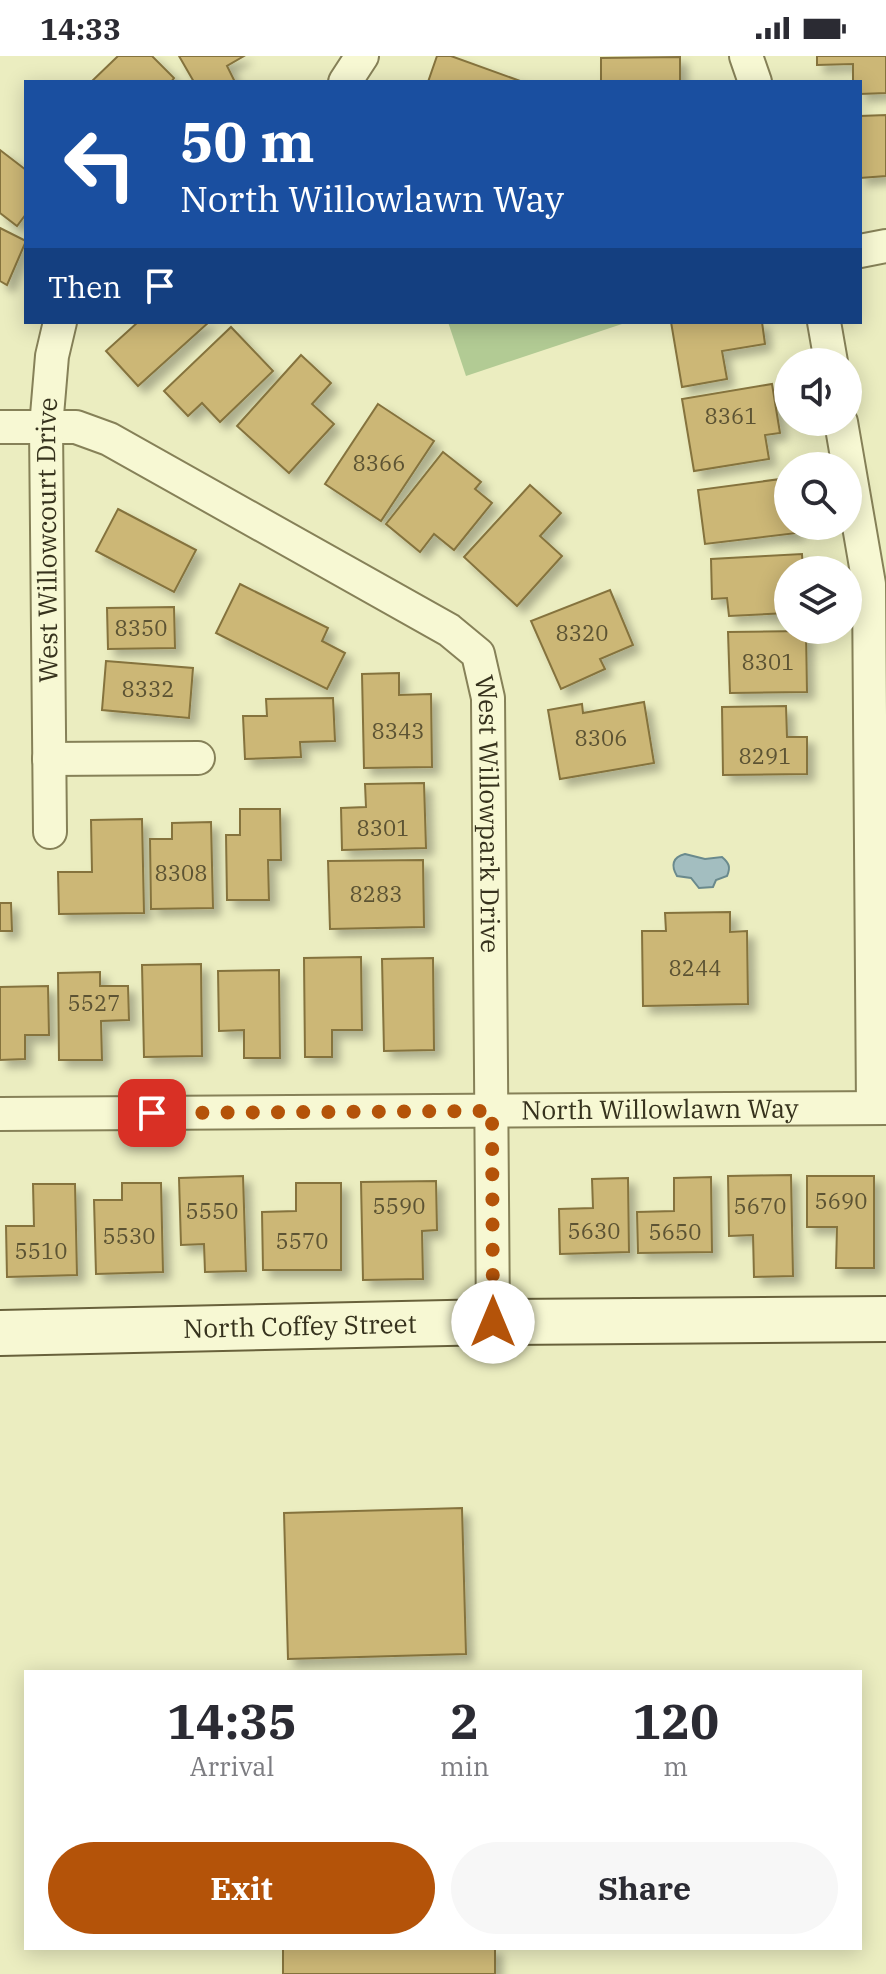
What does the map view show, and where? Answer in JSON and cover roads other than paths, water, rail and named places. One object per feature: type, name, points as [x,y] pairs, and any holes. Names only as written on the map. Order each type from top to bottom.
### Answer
[{"type":"street","points":[[346,80],[362,56]]},
{"type":"street","points":[[746,56],[754,80]]},
{"type":"street","points":[[862,251],[886,246]]},
{"type":"street","name":"West Willowcourt Drive","points":[[50,832],[46,427],[52,356],[60,324]]},
{"type":"street","points":[[824,324],[829,348]]},
{"type":"street","name":"West Willowpark Drive","points":[[0,427],[76,427],[109,439],[449,630],[478,654],[488,698],[493,1322]]},
{"type":"street","points":[[844,436],[878,584],[880,1108]]},
{"type":"street","points":[[49,759],[198,758]]},
{"type":"street","name":"North Willowlawn Way","points":[[0,1114],[880,1108]]},
{"type":"street","name":"North Coffey Street","points":[[0,1333],[493,1322],[886,1319]]},
{"type":"water","points":[[685,854],[705,859],[722,857],[729,865],[727,876],[716,880],[713,887],[699,888],[691,878],[677,876],[675,872],[675,860]]}]
